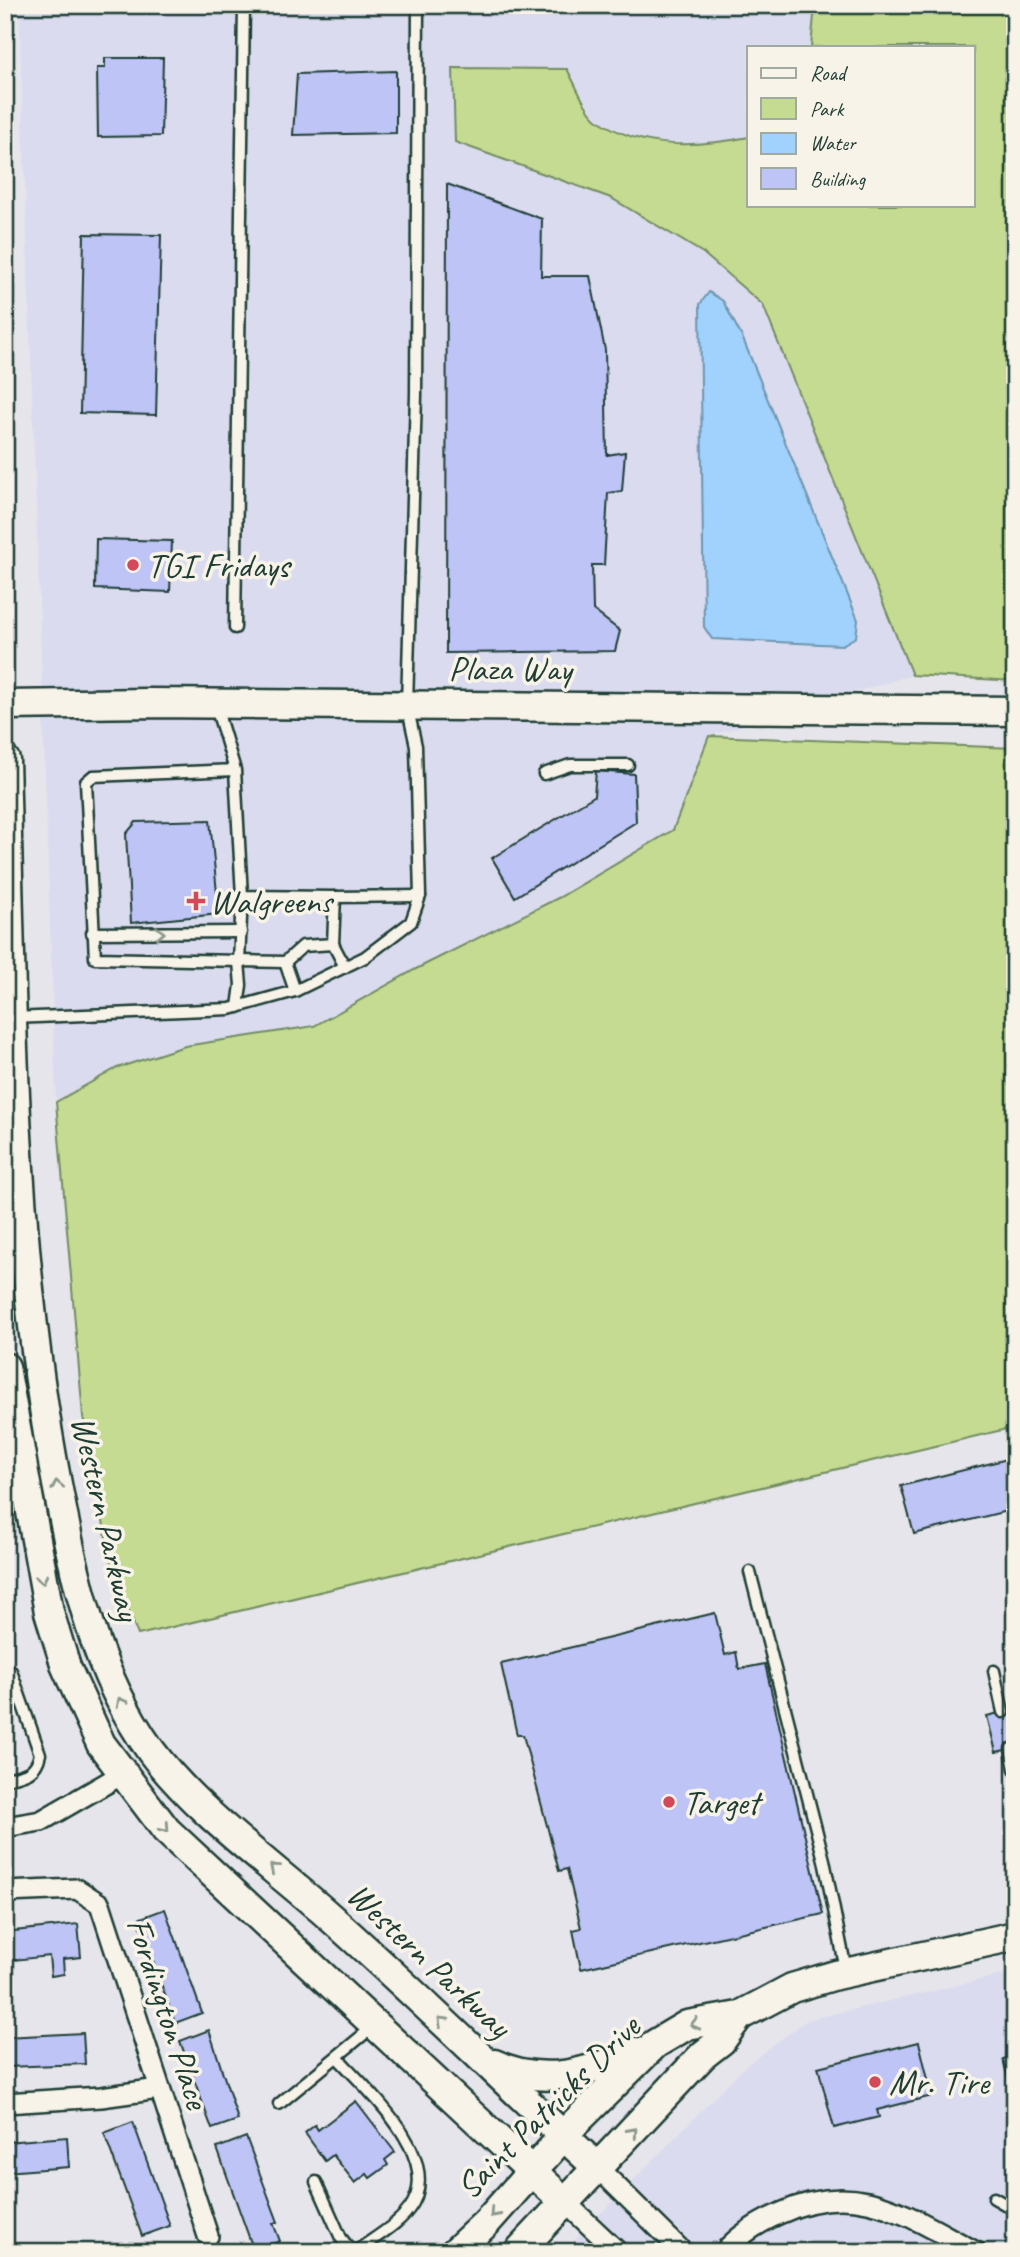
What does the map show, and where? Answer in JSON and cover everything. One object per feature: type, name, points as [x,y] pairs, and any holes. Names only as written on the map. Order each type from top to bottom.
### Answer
[{"type":"main road","name":"Plaza Way","points":[[5,705],[215,703],[1015,711]]},
{"type":"main road","name":"Western Parkway","points":[[5,760],[17,1161],[39,1382],[75,1580],[111,1681],[140,1734],[179,1783],[377,1959],[599,2169]]},
{"type":"main road","name":"Western Parkway","points":[[5,1367],[43,1583],[58,1642],[96,1733],[166,1830],[566,2203]]},
{"type":"main road","name":"Saint Patricks Drive","points":[[455,2252],[563,2135],[654,2044],[687,2025],[739,2016],[792,1989],[846,1973],[1015,1936]]},
{"type":"main road","name":"Saint Patricks Drive","points":[[518,2252],[694,2065],[721,2041],[739,2016]]},
{"type":"main road","points":[[481,2057],[524,2075],[566,2075],[602,2068],[654,2044]]},
{"type":"street","points":[[5,1827],[41,1821],[124,1773]]},
{"type":"street","name":"Fordington Place","points":[[5,1892],[77,1889],[100,1905],[208,2236]]},
{"type":"street","points":[[5,2104],[102,2097],[159,2089]]},
{"type":"street","points":[[599,2169],[683,2252]]},
{"type":"street","points":[[724,2252],[770,2218],[811,2201],[838,2197],[864,2200],[890,2208],[976,2252]]},
{"type":"street","points":[[566,2203],[618,2252]]},
{"type":"lane","points":[[235,628],[244,5]]},
{"type":"lane","points":[[13,1018],[238,1007],[295,991],[345,967],[365,957],[411,922],[420,896],[416,746],[407,705],[416,395],[418,5]]},
{"type":"lane","points":[[215,703],[235,770],[242,896],[239,961],[241,985],[238,1007]]},
{"type":"lane","points":[[544,774],[570,765],[628,765]]},
{"type":"lane","points":[[235,770],[88,778],[85,789],[94,956],[101,961],[285,962],[303,946],[333,944]]},
{"type":"lane","points":[[242,896],[420,896]]},
{"type":"lane","points":[[335,897],[333,944],[345,967]]},
{"type":"lane","points":[[92,933],[241,932]]},
{"type":"lane","points":[[285,962],[295,991]]},
{"type":"lane","points":[[750,1572],[821,1847],[846,1973]]},
{"type":"lane","points":[[5,1667],[11,1671],[40,1754],[37,1766],[30,1772],[5,1779]]},
{"type":"lane","points":[[994,1671],[1003,1712]]},
{"type":"lane","points":[[1011,1749],[1015,1769]]},
{"type":"lane","points":[[279,2104],[375,2026]]},
{"type":"lane","points":[[316,2182],[341,2238],[353,2252],[404,2215],[414,2202],[419,2182],[418,2163],[411,2144],[337,2057]]},
{"type":"lane","points":[[995,2198],[1015,2210]]},
{"type":"shaded area","points":[[19,5],[815,5],[811,46],[747,46],[747,137],[715,143],[651,144],[596,119],[567,69],[454,68],[455,141],[611,198],[703,253],[763,305],[912,675],[709,736],[673,830],[560,897],[416,969],[314,1026],[185,1046],[117,1068],[56,1102]]},
{"type":"shaded area","points":[[1015,1972],[1015,2252],[563,2252],[745,2066],[807,2020]]},
{"type":"green space","points":[[815,5],[1015,5],[1015,681],[912,675],[763,305],[703,253],[611,198],[455,142],[453,68],[567,69],[593,116],[615,130],[633,137],[671,144],[710,143],[747,137],[747,206],[974,206],[974,46],[811,46]]},
{"type":"green space","points":[[709,736],[1015,748],[1015,1427],[138,1635],[112,1568],[83,1416],[56,1102],[117,1068],[185,1046],[314,1026],[416,969],[560,897],[673,830]]},
{"type":"water","points":[[709,292],[723,301],[743,339],[858,620],[856,637],[842,645],[712,639],[704,627],[700,304]]},
{"type":"building","points":[[105,58],[163,58],[161,136],[98,137],[97,68],[105,68]]},
{"type":"building","points":[[396,71],[396,133],[293,135],[297,74]]},
{"type":"building","points":[[447,184],[542,219],[541,276],[590,276],[605,350],[607,455],[625,452],[622,491],[608,493],[604,565],[592,565],[593,610],[620,631],[615,651],[446,653]]},
{"type":"building","points":[[84,234],[161,235],[156,415],[80,413]]},
{"type":"building","name":"TGI Fridays","points":[[96,539],[172,541],[170,592],[95,589]]},
{"type":"building","points":[[596,771],[634,774],[636,822],[515,897],[492,858],[594,796]]},
{"type":"building","name":"Walgreens","points":[[210,820],[219,914],[131,923],[126,834],[136,822]]},
{"type":"building","points":[[1015,1457],[1015,1509],[914,1534],[901,1486]]},
{"type":"building","name":"Target","points":[[715,1613],[725,1655],[736,1652],[739,1669],[765,1664],[823,1914],[581,1969],[573,1930],[581,1928],[567,1869],[559,1871],[523,1735],[517,1735],[501,1664]]},
{"type":"building","points":[[1015,1709],[1015,1748],[996,1752],[987,1716]]},
{"type":"building","points":[[165,1909],[202,2013],[175,2023],[138,1919]]},
{"type":"building","points":[[78,1924],[81,1957],[63,1959],[64,1974],[51,1976],[49,1956],[5,1961],[5,1932]]},
{"type":"building","points":[[209,2030],[238,2120],[212,2129],[180,2041]]},
{"type":"building","points":[[83,2033],[85,2064],[5,2067],[5,2037]]},
{"type":"building","name":"Mr. Tire","points":[[919,2042],[932,2096],[877,2110],[879,2117],[834,2128],[818,2067]]},
{"type":"building","points":[[1015,2056],[1015,2108],[1003,2059]]},
{"type":"building","points":[[356,2101],[395,2152],[385,2160],[388,2165],[370,2178],[367,2174],[355,2183],[333,2155],[325,2161],[305,2133],[315,2125],[318,2130]]},
{"type":"building","points":[[133,2122],[170,2226],[142,2236],[104,2133]]},
{"type":"building","points":[[67,2137],[69,2167],[5,2172],[5,2142]]},
{"type":"building","points":[[246,2137],[278,2222],[273,2223],[280,2241],[254,2251],[217,2148]]},
{"type":"building","points":[[7,2211],[11,2252],[5,2252]]},
{"type":"place","name":"TGI Fridays","points":[[133,565]]},
{"type":"place","name":"Walgreens","points":[[196,901]]},
{"type":"place","name":"Target","points":[[669,1802]]},
{"type":"place","name":"Mr. Tire","points":[[875,2082]]}]
